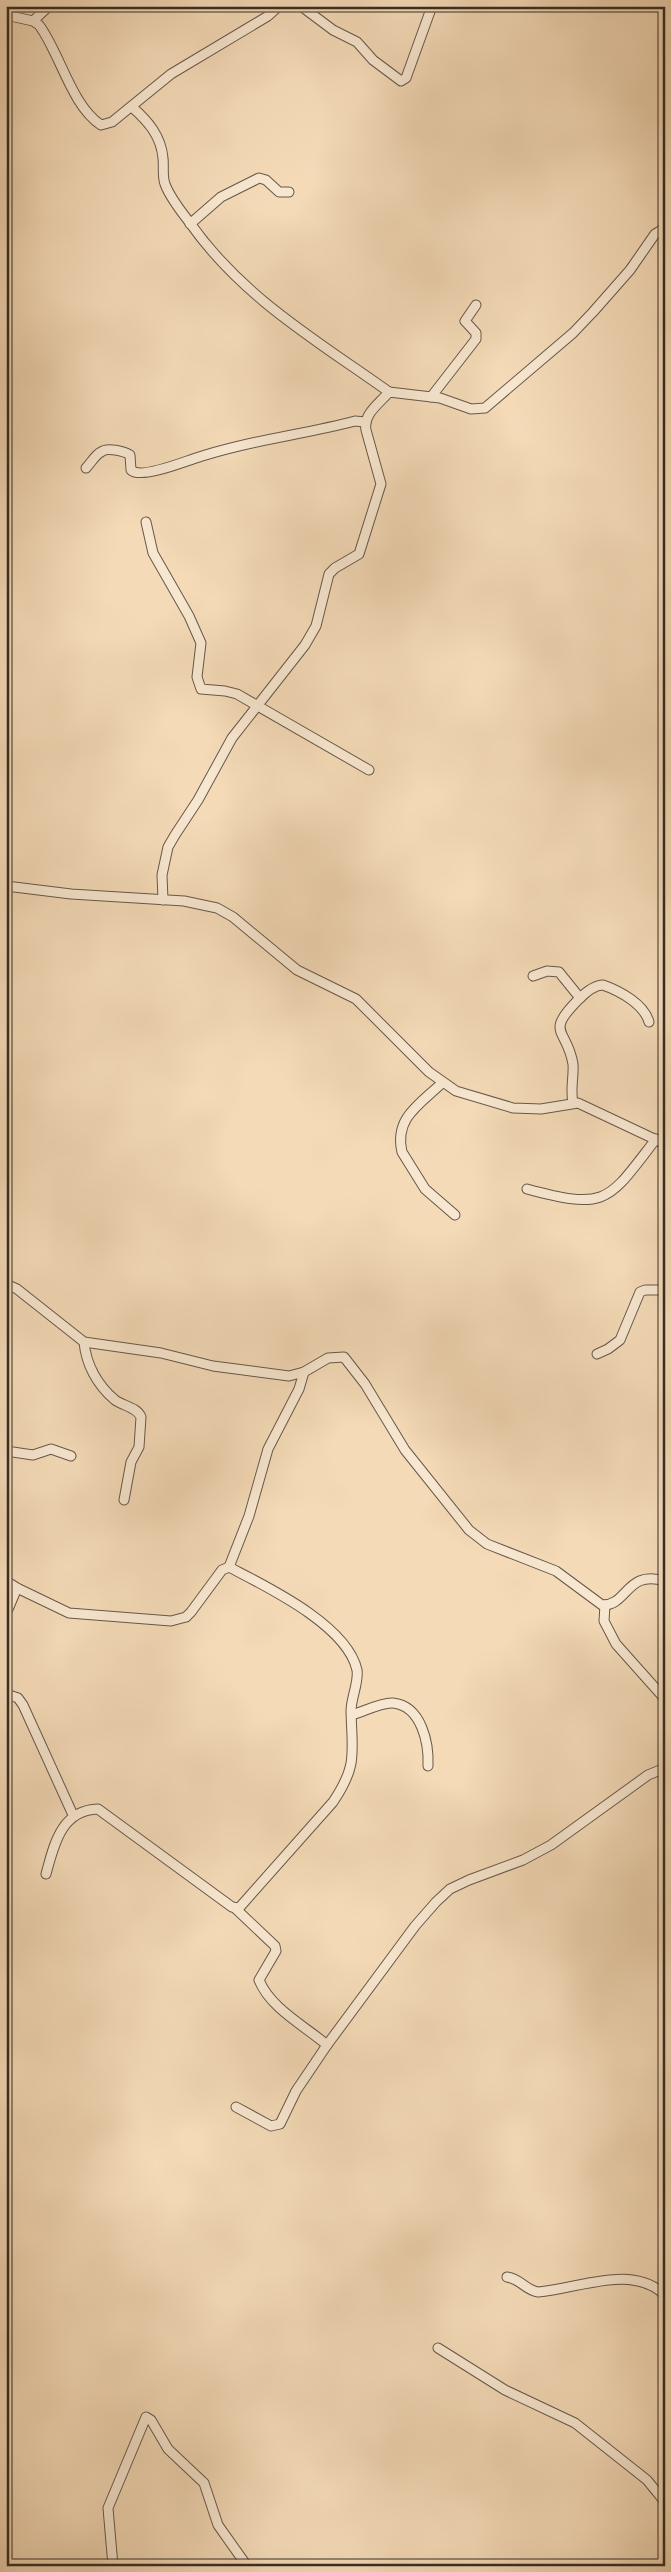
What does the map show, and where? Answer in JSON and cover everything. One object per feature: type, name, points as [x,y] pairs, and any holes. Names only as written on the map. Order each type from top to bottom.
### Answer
[{"type":"street","points":[[34,21],[49,6]]},
{"type":"street","points":[[6,15],[34,21],[43,31],[72,88],[97,122],[101,124],[112,122],[171,74],[268,16],[279,6]]},
{"type":"street","points":[[301,6],[333,30],[358,42],[373,60],[401,81],[406,78],[432,6]]},
{"type":"street","points":[[132,107],[147,120],[155,133],[162,150],[164,182],[190,224],[250,292],[389,392],[431,397],[471,408],[485,408],[573,333],[630,270],[655,234],[665,228]]},
{"type":"street","points":[[190,224],[221,197],[259,178],[266,180],[279,192],[289,192]]},
{"type":"street","points":[[431,397],[476,339],[476,333],[465,321],[476,305]]},
{"type":"street","points":[[365,422],[389,392]]},
{"type":"street","points":[[86,468],[100,452],[105,450],[125,452],[130,456],[131,470],[138,473],[172,466],[214,452],[355,421],[365,422]]},
{"type":"street","points":[[163,900],[162,874],[168,847],[198,800],[222,753],[306,645],[316,626],[329,574],[335,568],[359,554],[381,484],[365,422]]},
{"type":"street","points":[[146,522],[153,553],[189,616],[201,643],[198,684],[201,689],[225,691],[258,706],[369,770]]},
{"type":"street","points":[[6,886],[71,894],[163,900],[205,905],[233,917],[297,970],[361,1003],[442,1083],[456,1091],[513,1108],[541,1109],[578,1103],[660,1142],[620,1187],[593,1201],[528,1189]]},
{"type":"street","points":[[533,976],[547,971],[559,972],[580,998]]},
{"type":"street","points":[[573,1103],[570,1086],[573,1064],[560,1028],[563,1015],[580,998],[598,985],[608,987],[643,1009],[649,1022]]},
{"type":"street","points":[[442,1083],[404,1120],[400,1134],[401,1145],[402,1152],[425,1189],[455,1215]]},
{"type":"street","points":[[6,1284],[16,1289],[84,1342],[161,1353],[213,1366],[289,1376],[304,1372],[328,1358],[344,1357],[365,1384],[405,1450],[468,1530],[487,1544],[556,1571],[589,1596],[606,1605],[615,1602],[635,1583],[644,1578],[653,1577],[665,1580]]},
{"type":"street","points":[[597,1354],[620,1340],[640,1292],[645,1290],[665,1290]]},
{"type":"street","points":[[84,1342],[89,1368],[115,1400],[137,1411],[141,1417],[139,1446],[131,1462],[124,1500]]},
{"type":"street","points":[[6,1581],[68,1613],[171,1620],[186,1617],[222,1570],[229,1567],[249,1516],[268,1449],[299,1388],[304,1372]]},
{"type":"street","points":[[6,1452],[32,1455],[52,1449],[71,1456]]},
{"type":"street","points":[[229,1567],[266,1586],[304,1609],[344,1645],[351,1654],[357,1673],[352,1715],[354,1745],[352,1760],[344,1785],[333,1802],[244,1904],[236,1909]]},
{"type":"street","points":[[6,1614],[17,1588]]},
{"type":"street","points":[[606,1605],[604,1621],[616,1644],[665,1699]]},
{"type":"street","points":[[6,1694],[18,1698],[23,1705],[73,1815]]},
{"type":"street","points":[[352,1715],[389,1704],[404,1708],[417,1721],[427,1737],[428,1766]]},
{"type":"street","points":[[236,2107],[271,2126],[280,2124],[296,2091],[327,2045],[419,1921],[450,1889],[535,1854],[551,1845],[648,1775],[665,1768]]},
{"type":"street","points":[[46,1874],[57,1837],[73,1815],[91,1809],[102,1810],[236,1909],[275,1946],[276,1951],[258,1980],[262,1988],[281,2008],[327,2045]]},
{"type":"street","points":[[507,2277],[519,2280],[526,2289],[538,2292],[630,2278],[654,2285],[665,2295]]},
{"type":"street","points":[[438,2348],[505,2390],[575,2423],[647,2480],[665,2502]]},
{"type":"street","points":[[114,2566],[108,2508],[146,2417],[151,2420],[168,2449],[204,2483],[218,2526],[247,2566]]}]
